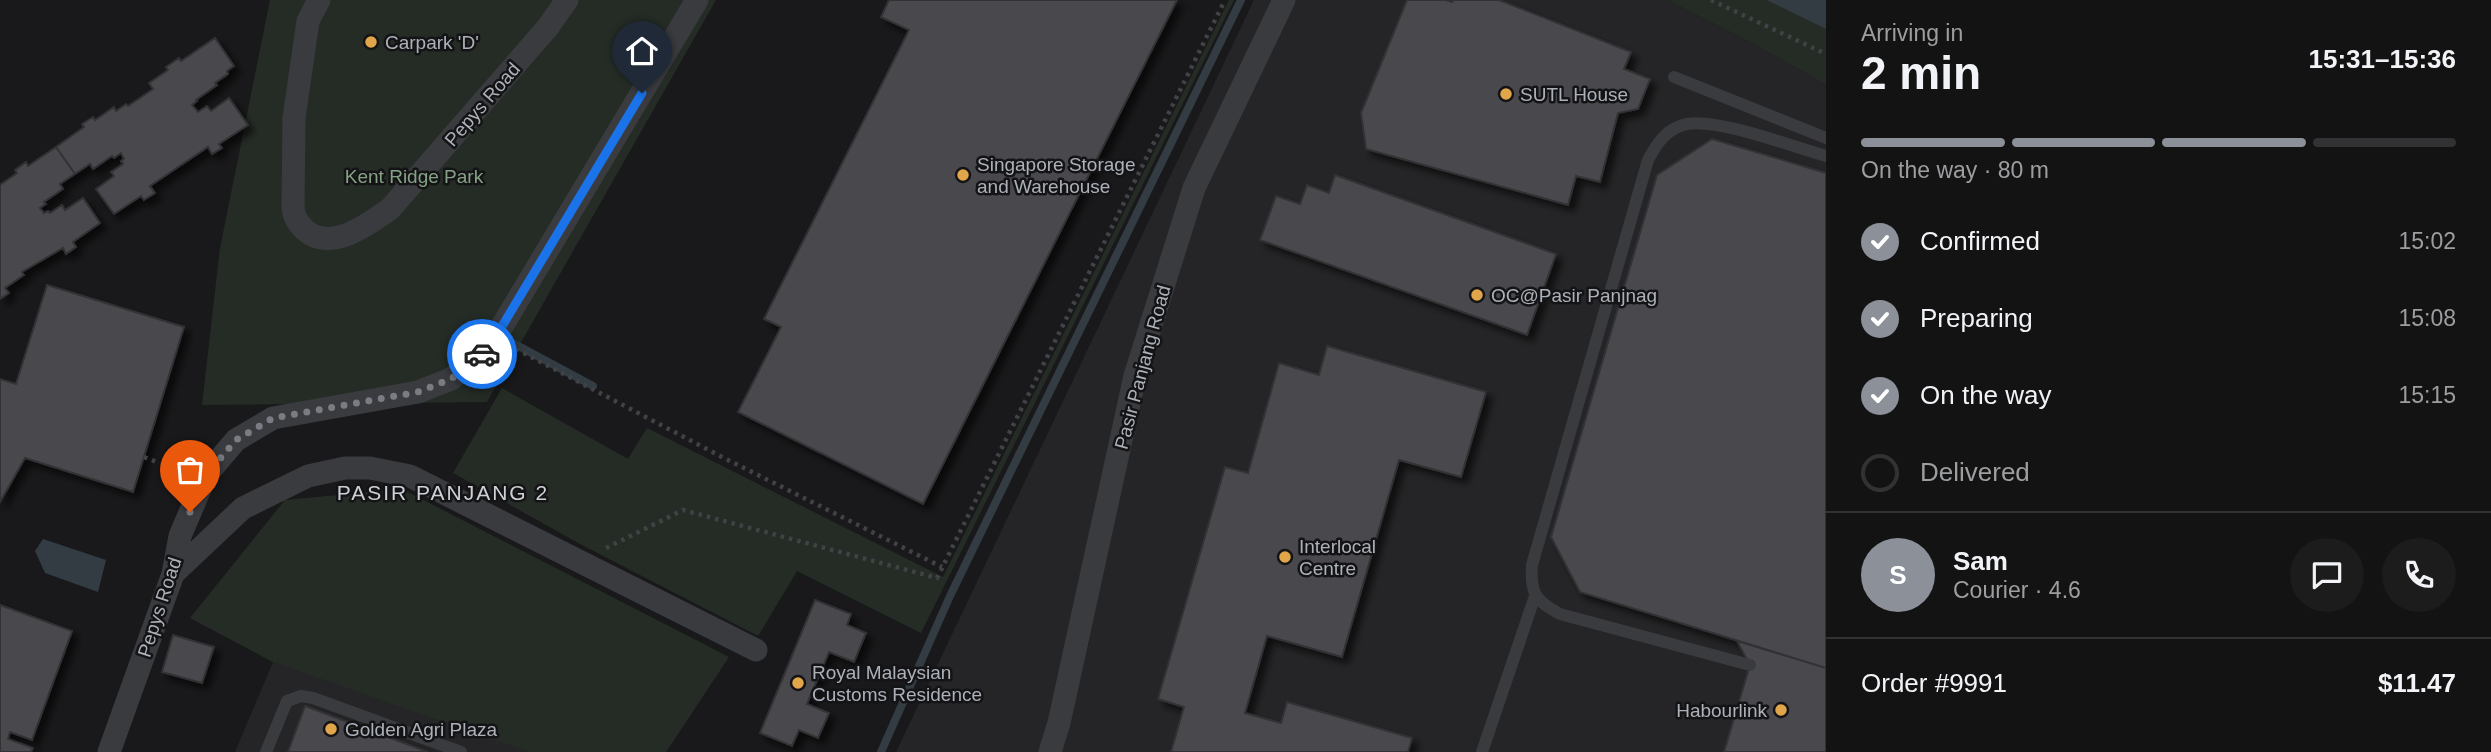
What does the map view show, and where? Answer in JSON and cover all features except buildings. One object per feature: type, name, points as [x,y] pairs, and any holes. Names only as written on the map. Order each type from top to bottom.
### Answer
[{"type":"street","name":"Pepys Road","points":[[319,0],[308,21],[294,118],[293,207],[296,220],[309,233],[316,237],[337,238],[366,225],[390,209],[540,37],[567,0]]},
{"type":"street","name":"Pepys Road","points":[[109,752],[173,574],[180,536],[206,475],[236,440],[273,418],[418,392],[451,379],[489,348],[697,0]]},
{"type":"street","name":"Pasir Panjang Road","points":[[1050,752],[1059,723],[1135,376],[1194,188],[1284,0]]},
{"type":"street","points":[[173,574],[243,508],[308,476],[345,468],[370,468],[410,476],[756,650]]},
{"type":"lane","points":[[1674,77],[1826,138]]},
{"type":"lane","points":[[1750,665],[1560,614],[1546,607],[1535,596],[1531,582],[1532,565],[1648,160],[1657,143],[1669,131],[1687,124],[1712,124],[1826,156]]},
{"type":"lane","points":[[1482,752],[1535,596]]},
{"type":"lane","points":[[266,752],[287,701],[301,696],[461,752]]},
{"type":"path","points":[[580,561],[683,510],[937,578],[1225,0]]},
{"type":"path","points":[[1711,0],[1826,54]]},
{"type":"path","points":[[508,345],[724,458],[942,567]]},
{"type":"path","points":[[144,457],[159,463]]},
{"type":"shaded area","points":[[1254,0],[1667,0],[1756,45],[1826,85],[1826,752],[896,752]]},
{"type":"shaded area","points":[[1767,0],[1826,0],[1826,29]]},
{"type":"shaded area","points":[[43,539],[106,560],[98,592],[45,573],[35,551]]},
{"type":"shaded area","points":[[273,662],[547,752],[235,752]]},
{"type":"green space","name":"Kent Ridge Park","points":[[270,0],[716,0],[487,402],[202,405],[220,248]]},
{"type":"green space","points":[[1229,0],[1234,0],[921,633],[797,571],[758,636],[580,544],[453,473],[502,388],[628,459],[647,428],[943,577]]},
{"type":"green space","points":[[1667,0],[1826,0],[1826,85],[1756,45]]},
{"type":"green space","points":[[402,489],[729,657],[666,752],[530,752],[273,662],[190,618],[285,500]]},
{"type":"waterway","points":[[881,752],[950,596],[1241,0]]},
{"type":"waterway","points":[[511,342],[593,386]]},
{"type":"way so far","points":[[190,512],[206,475],[236,440],[273,418],[418,392],[451,379],[482,354]]},
{"type":"place","name":"Carpark 'D'","points":[[371,42]]},
{"type":"place","name":"SUTL House","points":[[1506,94]]},
{"type":"place","name":"Singapore Storage and Warehouse","points":[[963,175]]},
{"type":"place","name":"OC@Pasir Panjnag","points":[[1477,295]]},
{"type":"place","name":"Interlocal Centre","points":[[1285,557]]},
{"type":"place","name":"Royal Malaysian Customs Residence","points":[[798,683]]},
{"type":"place","name":"Habourlink","points":[[1781,710]]},
{"type":"place","name":"Golden Agri Plaza","points":[[331,729]]},
{"type":"district","name":"PASIR PANJANG 2","points":[[443,493]]},
{"type":"route","points":[[482,354],[489,348],[642,93]]}]
